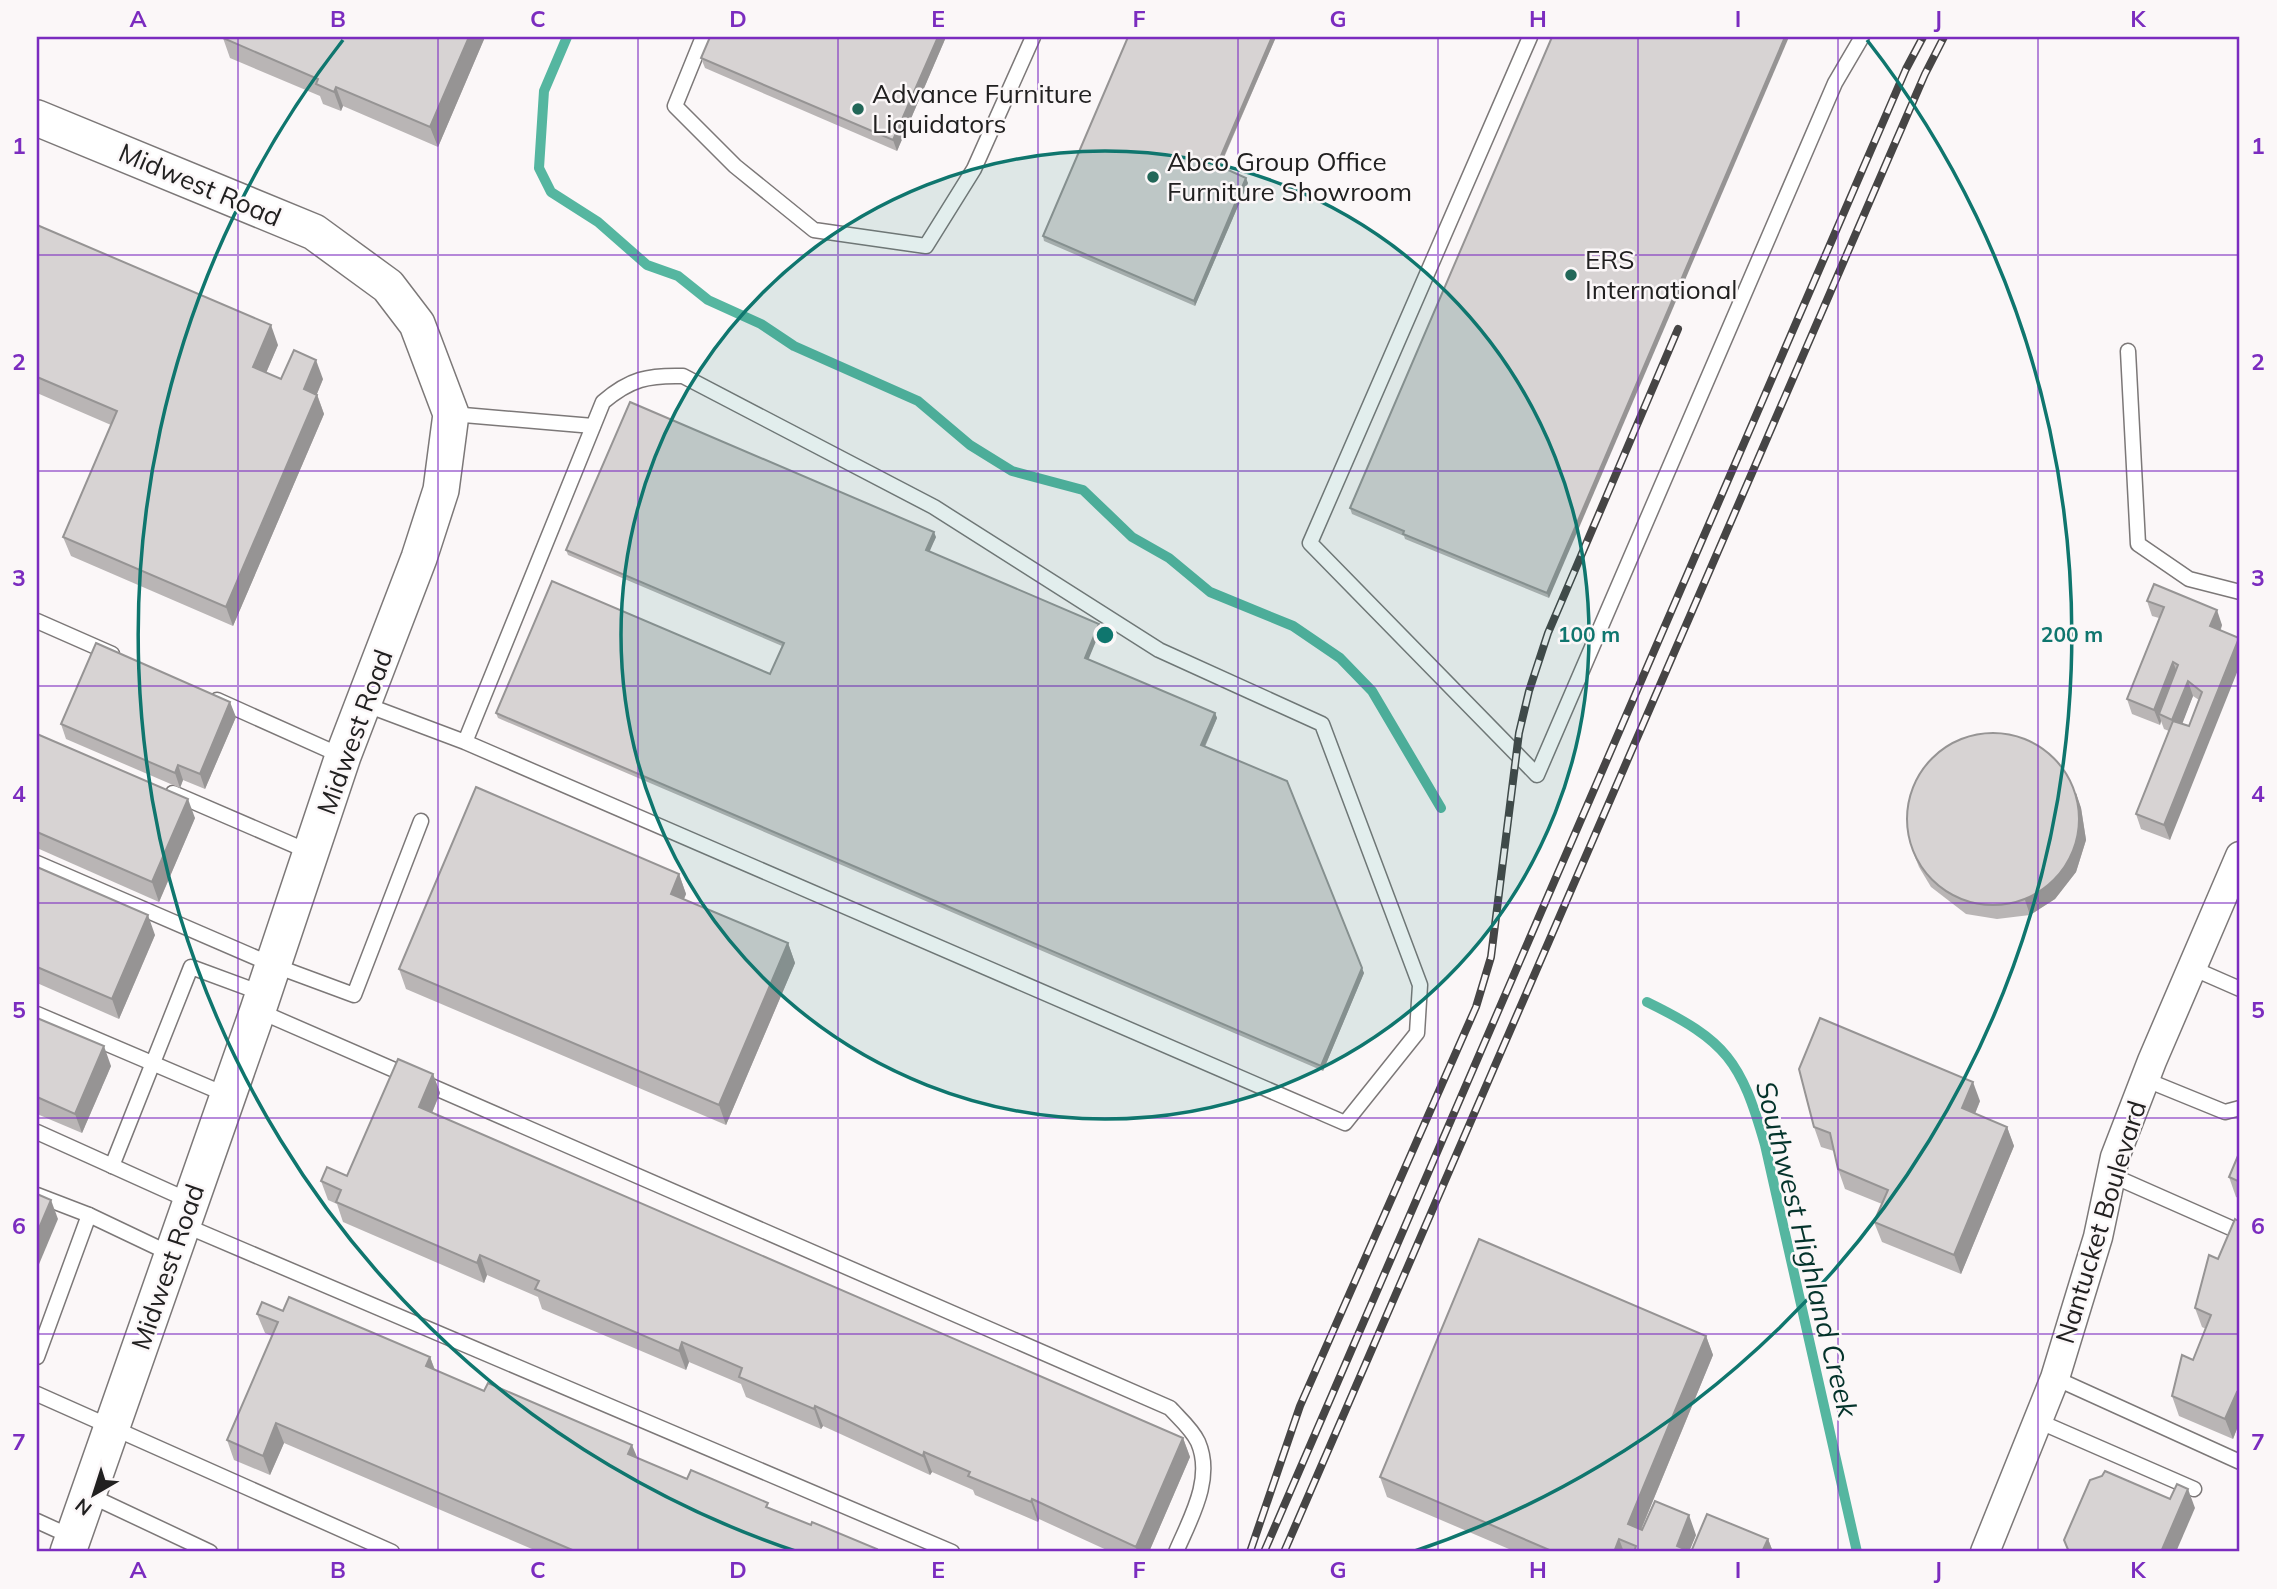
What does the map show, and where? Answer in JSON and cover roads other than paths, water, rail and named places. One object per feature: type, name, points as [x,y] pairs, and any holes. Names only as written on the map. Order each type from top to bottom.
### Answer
[{"type":"street","name":"Midwest Road","points":[[37,118],[314,232],[338,247],[388,286],[417,324],[451,414],[437,501],[419,558],[343,756],[265,990],[71,1545]]},
{"type":"street","name":"Nantucket Boulevard","points":[[1985,1552],[2054,1378],[2098,1237],[2111,1175],[2144,1079],[2192,968],[2237,874]]},
{"type":"lane","points":[[703,37],[675,106],[735,166],[814,230],[926,246],[974,169],[1033,37]]},
{"type":"lane","points":[[1530,37],[1310,543],[1537,775],[1835,83],[1862,37]]},
{"type":"lane","points":[[2128,351],[2138,544],[2189,579],[2240,592]]},
{"type":"lane","points":[[363,703],[465,743],[1345,1123],[1417,1033],[1420,985],[1322,724],[1159,650],[934,507],[683,376],[653,375],[621,386],[603,402],[465,743]]},
{"type":"lane","points":[[451,414],[593,426]]},
{"type":"lane","points":[[37,621],[126,660]]},
{"type":"lane","points":[[203,694],[343,756]]},
{"type":"lane","points":[[163,789],[312,853]]},
{"type":"lane","points":[[111,1166],[191,967],[265,990],[354,995],[421,821]]},
{"type":"lane","points":[[37,863],[265,990],[1170,1408],[1198,1441],[1203,1481],[1199,1499],[1176,1552]]},
{"type":"lane","points":[[2192,968],[2240,989]]},
{"type":"lane","points":[[37,1014],[228,1095]]},
{"type":"lane","points":[[2144,1079],[2225,1112],[2240,1108]]},
{"type":"lane","points":[[37,1132],[111,1166],[181,1227]]},
{"type":"lane","points":[[2111,1175],[2240,1232]]},
{"type":"lane","points":[[37,1195],[89,1215],[181,1227],[952,1552]]},
{"type":"lane","points":[[37,1357],[89,1215]]},
{"type":"lane","points":[[2054,1378],[2240,1462]]},
{"type":"lane","points":[[37,1394],[392,1552]]},
{"type":"lane","points":[[2038,1421],[2194,1489]]},
{"type":"lane","points":[[89,1495],[209,1552]]},
{"type":"lane","points":[[37,1521],[71,1545]]},
{"type":"waterway","name":"Southwest Highland Creek","points":[[567,37],[544,91],[539,168],[551,192],[598,222],[647,265],[678,276],[708,300],[761,324],[794,346],[918,401],[970,445],[1012,471],[1083,490],[1132,537],[1169,558],[1210,592],[1293,626],[1340,658],[1372,691],[1441,808]]},
{"type":"waterway","name":"Southwest Highland Creek","points":[[1647,1002],[1696,1029],[1713,1042],[1738,1073],[1748,1093],[1765,1145],[1857,1552]]},
{"type":"railway","points":[[1264,1552],[1906,69],[1923,37]]},
{"type":"railway","points":[[1284,1552],[1925,74],[1944,37]]},
{"type":"railway","points":[[1250,1552],[1300,1406],[1476,1007],[1491,957],[1519,733],[1529,691],[1548,633],[1678,329]]},
{"type":"place","name":"Advance Furniture Liquidators","points":[[858,109]]},
{"type":"place","name":"Abco Group Office Furniture Showroom","points":[[1153,177]]},
{"type":"place","name":"ERS International","points":[[1571,275]]}]
